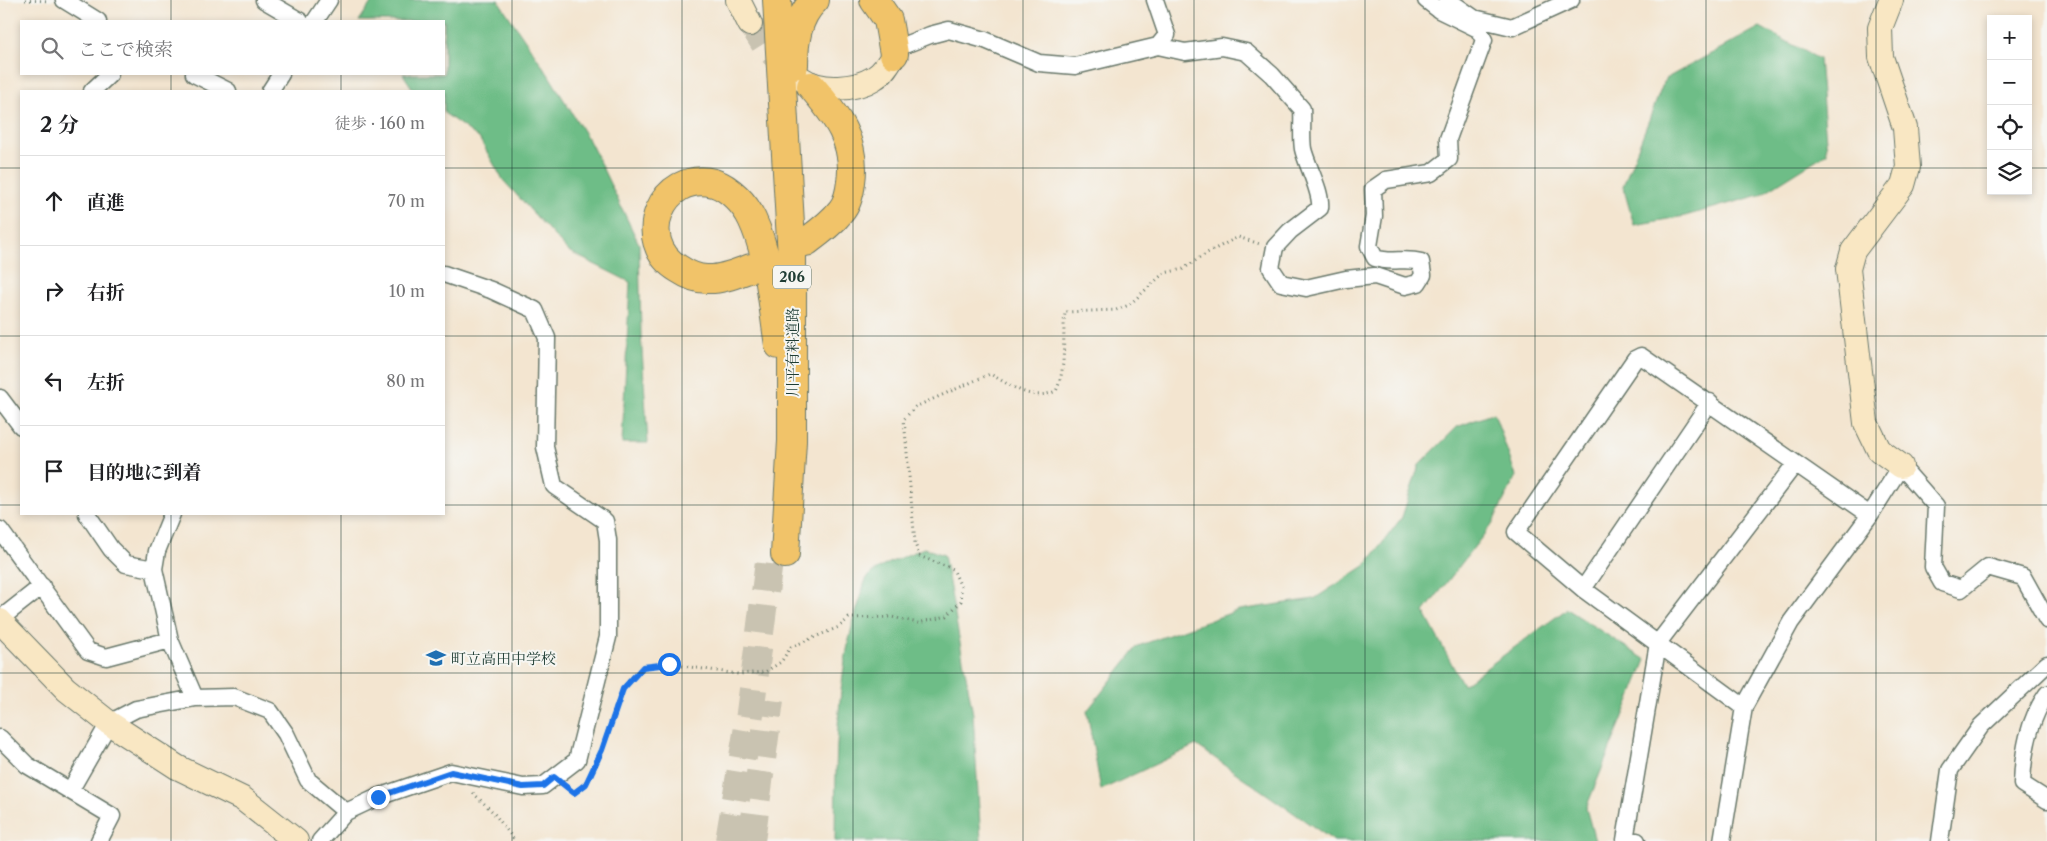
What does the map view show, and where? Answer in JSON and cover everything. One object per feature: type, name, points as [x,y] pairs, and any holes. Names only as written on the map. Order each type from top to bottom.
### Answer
[{"type":"highway","name":"川平有料道路","points":[[767,0],[778,193],[781,356],[778,441],[778,554],[792,441],[799,250],[777,0]]},
{"type":"highway","points":[[799,250],[794,52],[798,25],[808,6],[815,0]]},
{"type":"highway","points":[[874,0],[888,20],[894,54]]},
{"type":"highway","points":[[799,250],[843,210],[853,170],[847,135],[835,113],[806,82]]},
{"type":"highway","points":[[751,268],[708,280],[691,276],[663,257],[656,241],[654,227],[660,210],[670,194],[686,184],[703,180],[720,185],[738,199],[751,218],[767,270],[781,356]]},
{"type":"street","points":[[64,0],[96,20]]},
{"type":"street","points":[[264,0],[298,20]]},
{"type":"street","points":[[316,20],[329,0]]},
{"type":"street","points":[[738,0],[750,24]]},
{"type":"street","points":[[1155,0],[1167,35],[1158,46]]},
{"type":"street","points":[[806,82],[843,88],[860,84],[874,78],[886,67],[894,54],[902,46],[949,30],[985,40],[1040,63],[1075,66],[1158,46],[1185,52],[1222,47],[1246,52],[1272,75],[1302,109],[1303,146],[1310,173],[1321,201],[1320,208],[1290,231],[1275,249],[1272,268],[1281,283],[1306,288],[1346,279],[1375,276],[1405,286],[1418,283],[1424,275],[1421,262],[1409,259],[1388,263],[1375,258],[1369,246],[1374,216],[1373,189],[1386,180],[1431,172],[1449,158],[1448,139],[1484,40],[1478,29],[1439,10],[1426,0]]},
{"type":"street","points":[[1448,0],[1474,18],[1512,27],[1571,0]]},
{"type":"street","points":[[1890,0],[1880,28],[1881,57],[1904,128],[1908,167],[1903,185],[1853,250],[1848,269],[1866,424],[1879,450],[1901,466],[1936,506],[1933,567],[1942,583],[1961,589],[1988,567],[2023,577],[2047,620]]},
{"type":"street","points":[[93,90],[109,75]]},
{"type":"street","points":[[196,75],[226,90]]},
{"type":"street","points":[[271,90],[280,75]]},
{"type":"street","points":[[320,841],[346,812],[378,797],[451,772],[523,787],[543,786],[577,760],[608,637],[608,540],[605,521],[554,486],[545,447],[547,338],[535,310],[491,290],[445,274]]},
{"type":"street","points":[[1744,707],[1582,589],[1516,532],[1521,524],[1635,359],[1641,356],[1710,402],[1870,515]]},
{"type":"street","points":[[0,398],[19,420]]},
{"type":"street","points":[[1582,589],[1710,402]]},
{"type":"street","points":[[1637,841],[1625,840],[1658,644],[1796,464]]},
{"type":"street","points":[[1722,841],[1744,707],[1791,622],[1870,515],[1901,466]]},
{"type":"street","points":[[88,515],[111,549],[126,564],[154,569]]},
{"type":"street","points":[[172,515],[157,551],[154,569],[170,640],[195,698]]},
{"type":"street","points":[[0,530],[88,651],[106,657],[170,640]]},
{"type":"street","points":[[42,586],[0,620],[66,689],[109,723],[177,767],[243,799],[296,841]]},
{"type":"street","points":[[1940,841],[1950,770],[1981,726],[2047,664]]},
{"type":"street","points":[[2047,694],[2038,707],[2023,754],[2022,784],[2047,800]]},
{"type":"street","points":[[70,791],[109,723],[136,708],[195,698],[234,698],[270,711],[286,734],[308,780],[346,812]]},
{"type":"street","points":[[0,738],[28,765],[112,816],[100,841]]},
{"type":"path","points":[[25,0],[64,0]]},
{"type":"path","points":[[554,777],[574,793],[586,784],[602,750],[623,689],[643,667],[669,664],[738,674],[765,672],[781,662],[791,647],[839,627],[849,618],[892,617],[918,623],[946,616],[961,601],[961,587],[953,569],[919,556],[915,544],[904,419],[915,407],[990,374],[1028,394],[1043,396],[1056,391],[1061,380],[1062,334],[1065,312],[1116,310],[1129,304],[1164,274],[1183,270],[1207,253],[1238,237],[1275,249]]},
{"type":"path","points":[[451,772],[493,812],[514,841]]},
{"type":"green space","points":[[373,0],[498,0],[548,74],[591,144],[639,244],[641,335],[648,443],[622,443],[630,282],[568,251],[503,180],[479,138],[445,114],[445,90],[413,90],[404,75],[445,75],[445,20],[360,20]]},
{"type":"green space","points":[[1760,27],[1819,59],[1827,153],[1760,195],[1685,216],[1634,225],[1623,186],[1665,79]]},
{"type":"green space","points":[[1494,413],[1516,476],[1492,524],[1424,612],[1463,685],[1567,609],[1646,660],[1586,808],[1595,841],[1334,841],[1196,745],[1101,790],[1087,711],[1138,646],[1239,610],[1314,599],[1366,565],[1402,517],[1419,465],[1457,427]]},
{"type":"green space","points":[[924,548],[944,555],[973,714],[981,841],[835,841],[838,719],[841,688],[852,628],[864,586],[867,578],[877,570]]},
{"type":"tunnel","points":[[750,24],[765,48],[789,70]]},
{"type":"tunnel","points":[[729,841],[749,721],[770,553]]},
{"type":"tunnel","points":[[751,841],[770,700]]},
{"type":"place","name":"町立高田中学校","points":[[436,658]]},
{"type":"route","points":[[378,797],[451,772],[523,787],[543,786],[554,777],[574,793],[586,784],[602,750],[623,689],[643,667],[669,664]]}]
